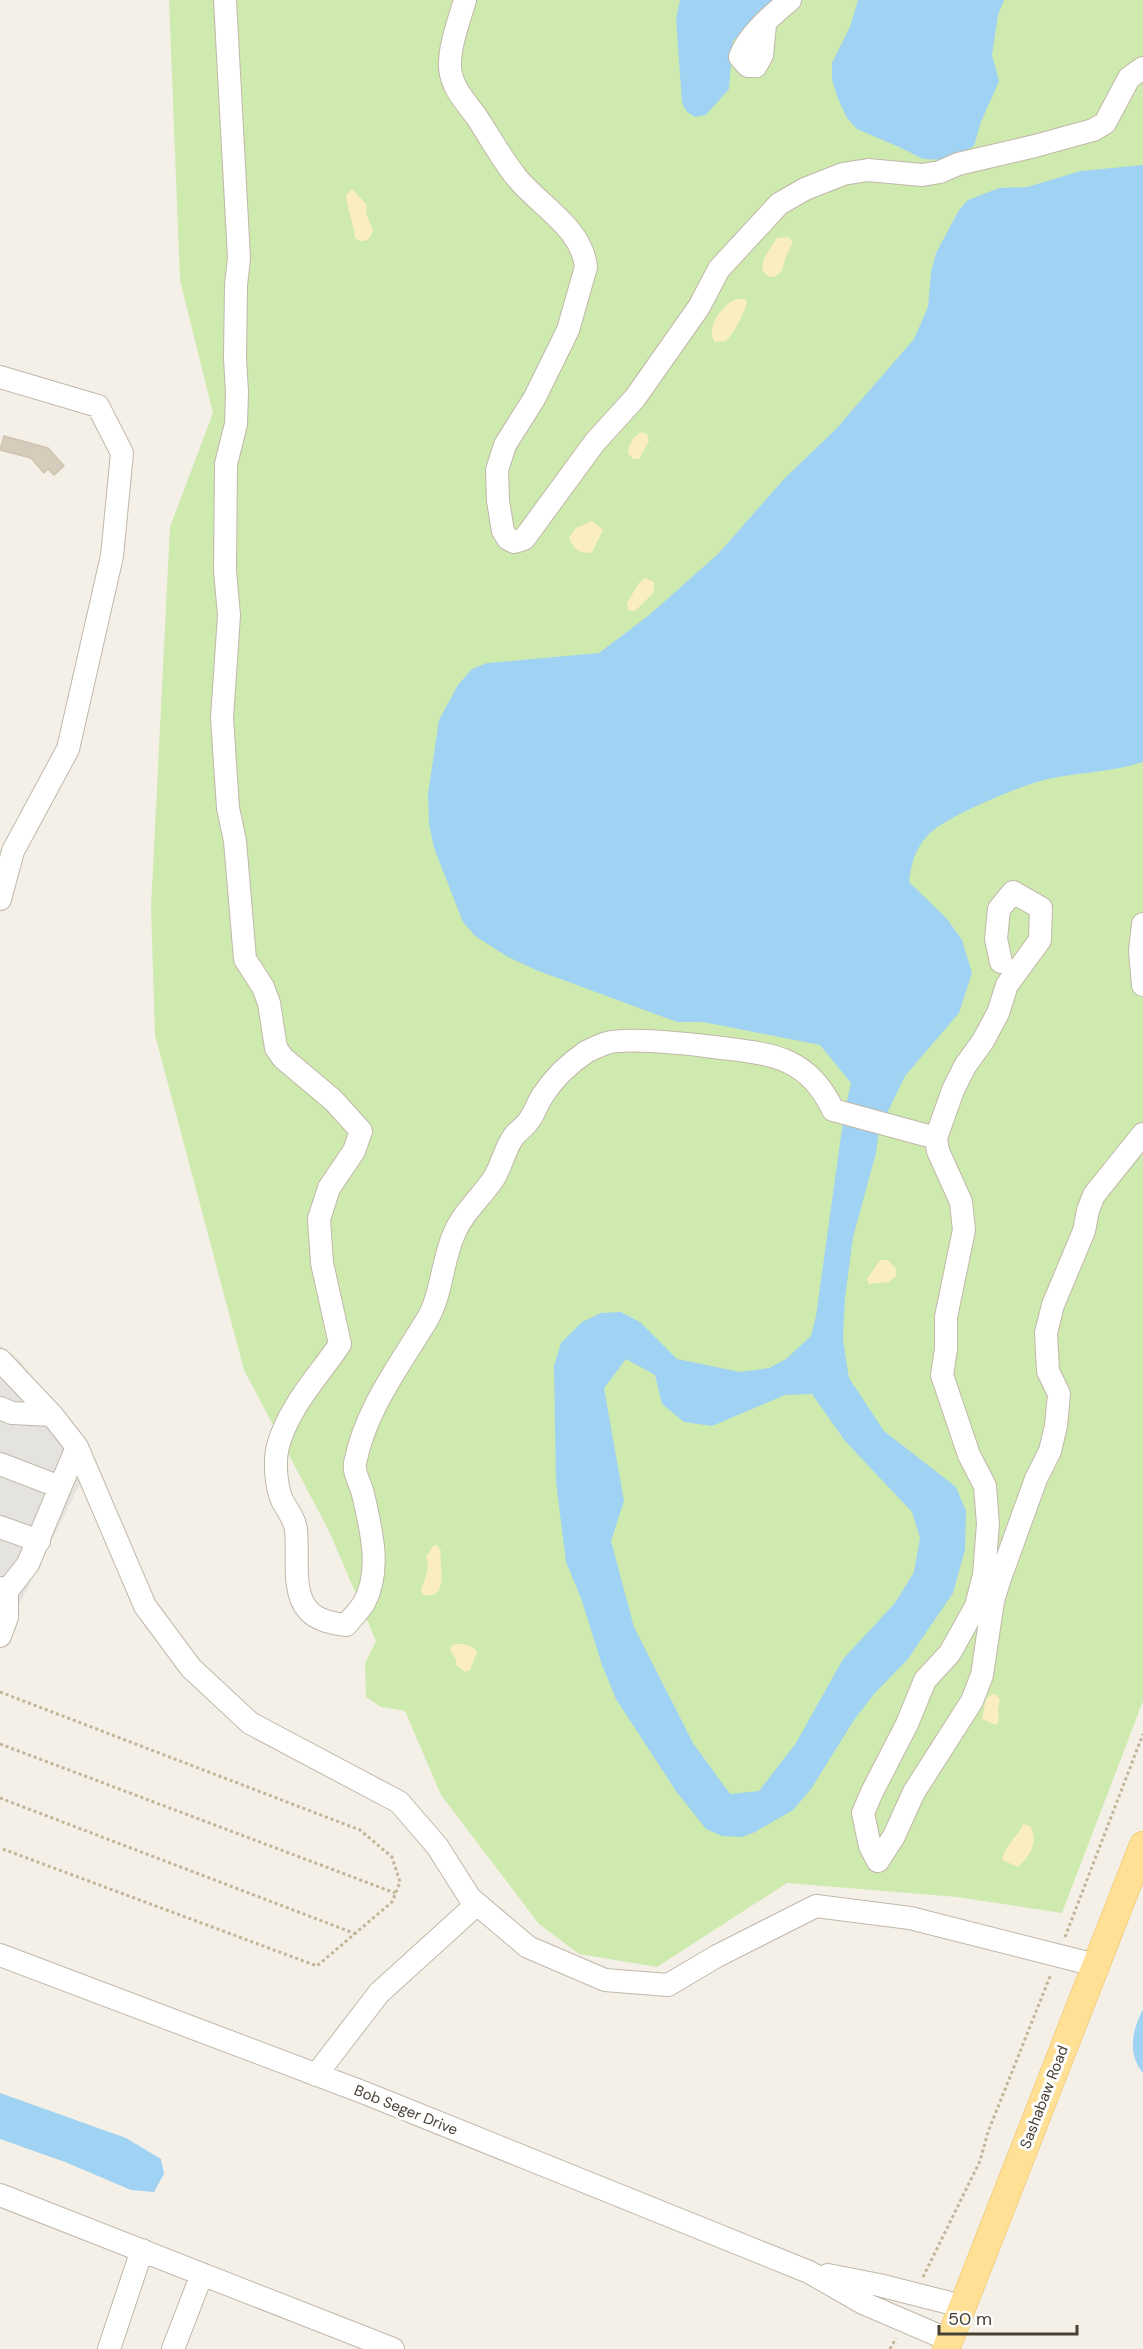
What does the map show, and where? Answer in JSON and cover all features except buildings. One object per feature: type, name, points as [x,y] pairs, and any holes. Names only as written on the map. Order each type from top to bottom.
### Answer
[{"type":"main road","name":"Sashabaw Road","points":[[947,2345],[1143,1845]]},
{"type":"lane","points":[[225,0],[239,258],[236,285],[236,424],[226,464],[225,571],[229,615],[222,718],[228,808],[235,842],[240,918],[245,959],[263,987],[269,1003],[276,1048],[292,1067],[333,1100],[361,1131],[354,1150],[329,1188],[319,1218],[322,1263],[340,1344],[302,1395],[291,1414],[278,1447],[277,1479],[281,1498],[296,1526],[297,1587],[308,1611],[332,1624],[346,1625],[363,1604],[373,1578],[374,1551],[363,1492],[354,1466],[366,1429],[384,1387],[429,1317],[444,1261],[465,1212],[494,1178],[514,1136],[529,1121],[543,1094],[564,1070],[587,1052],[608,1042],[693,1044],[764,1053],[786,1060],[808,1074],[821,1087],[833,1110],[936,1137]]},
{"type":"lane","points":[[465,0],[450,67],[455,87],[477,117],[498,154],[519,180],[574,235],[585,257],[584,277],[568,330],[534,399],[505,445],[498,470],[498,501],[502,531],[508,539],[514,542],[524,539],[595,442],[634,398],[699,308],[719,269],[779,204],[805,189],[843,174],[868,170],[922,175],[940,172],[958,164],[1093,130],[1105,123],[1130,78],[1143,68]]},
{"type":"lane","points":[[765,25],[790,0]]},
{"type":"lane","points":[[0,377],[98,406],[122,453],[112,556],[68,749],[14,851],[0,900]]},
{"type":"lane","points":[[1002,962],[996,939],[999,909],[1013,892],[1041,908],[1040,940],[1007,985],[998,1013],[953,1090],[936,1137],[938,1151],[961,1202],[964,1230],[946,1317],[946,1349],[942,1375],[969,1455],[985,1486],[988,1524],[984,1575],[976,1606],[950,1653],[925,1680],[908,1724],[863,1813],[870,1846],[878,1861],[894,1836],[914,1792],[972,1701],[982,1675],[993,1601],[1036,1479],[1050,1451],[1056,1426],[1059,1394],[1048,1371],[1046,1333],[1053,1305],[1084,1231],[1094,1195],[1143,1134]]},
{"type":"lane","points":[[1143,924],[1140,951],[1143,985]]},
{"type":"lane","points":[[0,1360],[52,1415],[77,1447],[145,1606],[191,1668],[250,1722],[399,1802],[437,1846],[470,1898],[528,1947],[606,1980],[668,1985],[717,1956],[816,1906],[910,1918],[1095,1965]]},
{"type":"lane","points":[[0,1408],[12,1413],[52,1415]]},
{"type":"lane","points":[[0,1636],[7,1617],[3,1589],[28,1564],[77,1447]]},
{"type":"lane","points":[[0,1464],[60,1486]]},
{"type":"lane","points":[[0,1527],[39,1541]]},
{"type":"lane","points":[[316,2075],[379,1993],[477,1904]]},
{"type":"lane","name":"Bob Seger Drive","points":[[0,1954],[316,2075],[809,2272],[863,2303],[904,2320],[947,2345]]},
{"type":"lane","points":[[0,2195],[393,2349]]},
{"type":"lane","points":[[109,2349],[142,2250]]},
{"type":"lane","name":"Bob Seger Drive","points":[[809,2272],[879,2285],[962,2306]]},
{"type":"lane","points":[[173,2349],[202,2274]]},
{"type":"path","points":[[0,1692],[360,1830],[392,1857],[400,1882],[392,1902],[317,1966],[0,1848]]},
{"type":"path","points":[[916,2295],[980,2160],[996,2112],[1143,1734]]},
{"type":"path","points":[[0,1744],[395,1893]]},
{"type":"path","points":[[0,1798],[356,1934]]},
{"type":"path","points":[[890,2349],[904,2320]]},
{"type":"green space","points":[[169,0],[1143,0],[1143,1701],[1062,1913],[957,1897],[787,1883],[657,1967],[579,1954],[539,1924],[441,1795],[405,1711],[381,1707],[366,1697],[365,1663],[376,1641],[329,1531],[244,1370],[155,1035],[151,908],[170,527],[213,413],[180,280]]},
{"type":"sand","points":[[352,189],[367,205],[366,214],[373,230],[367,240],[360,241],[355,238],[346,195]]},
{"type":"sand","points":[[788,237],[793,242],[782,271],[775,277],[768,276],[762,270],[764,258],[777,238]]},
{"type":"sand","points":[[737,299],[747,301],[739,322],[726,341],[715,342],[712,330],[717,317],[726,305]]},
{"type":"sand","points":[[642,432],[647,434],[649,441],[639,459],[633,459],[628,453],[629,447],[634,438]]},
{"type":"sand","points":[[592,521],[603,530],[592,552],[581,552],[575,548],[569,538],[576,528]]},
{"type":"sand","points":[[645,578],[654,582],[654,592],[635,611],[628,610],[627,603],[639,583]]},
{"type":"sand","points":[[880,1260],[888,1260],[896,1269],[896,1276],[889,1282],[869,1284],[867,1279]]},
{"type":"sand","points":[[437,1545],[441,1551],[440,1587],[432,1595],[423,1595],[421,1590],[428,1566],[426,1557],[433,1546]]},
{"type":"sand","points":[[452,1645],[471,1646],[477,1652],[470,1670],[465,1672],[456,1665],[456,1659],[450,1650]]},
{"type":"sand","points":[[992,1694],[997,1695],[1000,1700],[999,1721],[996,1725],[982,1719],[986,1699]]},
{"type":"sand","points":[[1023,1824],[1030,1826],[1034,1838],[1032,1848],[1018,1867],[1002,1860]]},
{"type":"shaded area","points":[[0,1345],[19,1360],[57,1407],[92,1460],[16,1611],[0,1604]]},
{"type":"water","points":[[680,0],[774,0],[733,41],[729,89],[706,115],[695,117],[687,112],[682,103],[676,19]]},
{"type":"water","points":[[858,0],[1004,0],[998,15],[992,55],[999,81],[981,122],[974,146],[948,160],[923,159],[857,129],[847,118],[832,80],[832,63],[850,27]]},
{"type":"water","points":[[1143,165],[1143,762],[1120,768],[1048,779],[1003,794],[965,811],[935,829],[923,841],[914,858],[909,882],[947,919],[962,940],[972,973],[959,1013],[905,1076],[879,1130],[876,1153],[853,1237],[845,1298],[843,1340],[849,1378],[884,1431],[956,1487],[966,1511],[965,1550],[953,1593],[908,1659],[874,1694],[854,1720],[811,1789],[793,1810],[755,1832],[742,1837],[722,1836],[706,1829],[676,1791],[616,1699],[602,1665],[581,1598],[566,1562],[556,1482],[554,1366],[561,1343],[582,1322],[601,1313],[621,1312],[640,1322],[677,1359],[740,1372],[769,1368],[786,1359],[811,1336],[816,1316],[844,1114],[851,1083],[820,1045],[703,1022],[677,1022],[536,970],[508,957],[475,936],[463,922],[434,848],[429,824],[428,794],[439,720],[458,685],[472,669],[487,663],[599,653],[648,616],[718,554],[784,479],[836,429],[914,339],[928,307],[931,272],[936,253],[959,210],[968,200],[999,188],[1027,187],[1081,171]],"holes":[[[626,1359],[655,1375],[662,1404],[684,1422],[712,1426],[785,1395],[812,1394],[845,1441],[912,1512],[920,1538],[914,1572],[895,1603],[843,1659],[796,1743],[759,1791],[730,1794],[693,1743],[634,1627],[611,1541],[624,1501],[604,1388]]]},
{"type":"water","points":[[1143,2009],[1143,2073],[1135,2058],[1133,2042],[1136,2025]]},
{"type":"water","points":[[0,2093],[126,2138],[161,2159],[164,2174],[154,2192],[131,2190],[65,2162],[0,2139]]}]
